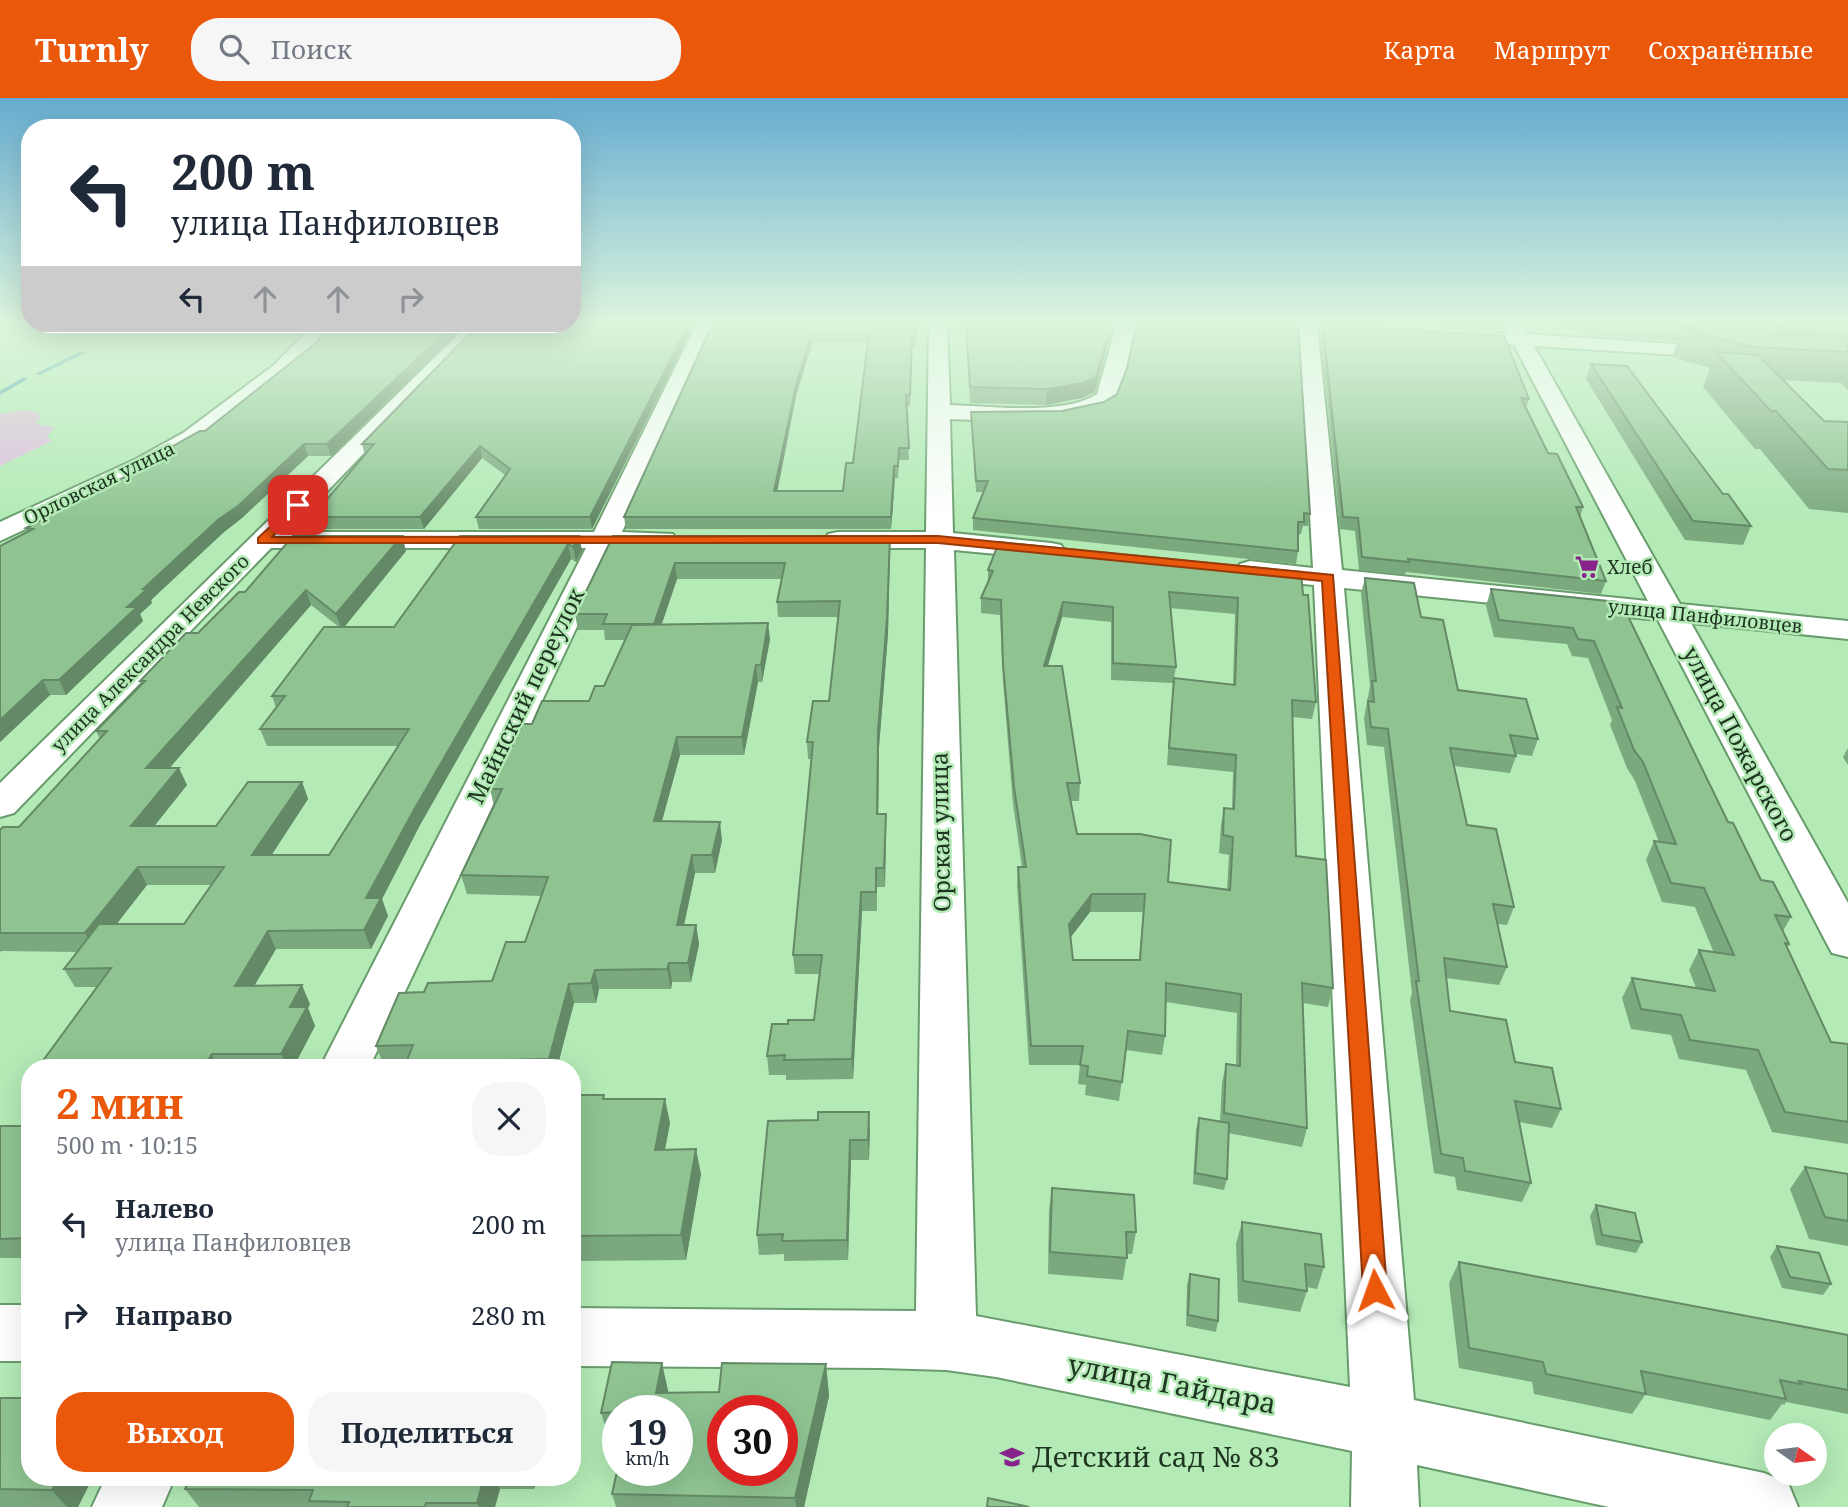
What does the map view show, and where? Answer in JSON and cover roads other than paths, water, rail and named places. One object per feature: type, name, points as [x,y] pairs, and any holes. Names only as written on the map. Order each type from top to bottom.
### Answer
[{"type":"street","name":"Орловская улица","points":[[0,533],[191,438],[258,389]]},
{"type":"street","name":"улица Александра Невского","points":[[0,805],[414,389]]},
{"type":"street","name":"Майнский переулок","points":[[348,1059],[676,389]]},
{"type":"street","name":"Орская улица","points":[[939,389],[946,1341]]},
{"type":"street","points":[[939,412],[1067,412],[1098,405],[1107,397],[1109,389]]},
{"type":"street","points":[[1311,389],[1328,578],[1384,1426],[1385,1507]]},
{"type":"street","name":"улица Пожарского","points":[[1547,389],[1848,943]]},
{"type":"street","points":[[262,540],[688,540]]},
{"type":"street","points":[[813,540],[938,540],[1074,553]]},
{"type":"street","name":"улица Панфиловцев","points":[[1222,567],[1848,630]]},
{"type":"street","points":[[0,1333],[21,1333]]},
{"type":"street","name":"улица Гайдара","points":[[581,1337],[946,1341],[996,1348],[1384,1426],[1764,1507]]},
{"type":"street","points":[[126,1507],[137,1486]]},
{"type":"waterway","points":[[0,393],[7,389]]},
{"type":"place","name":"Хлеб","points":[[1587,567]]},
{"type":"place","name":"Детский сад № 83","points":[[1012,1457]]}]
